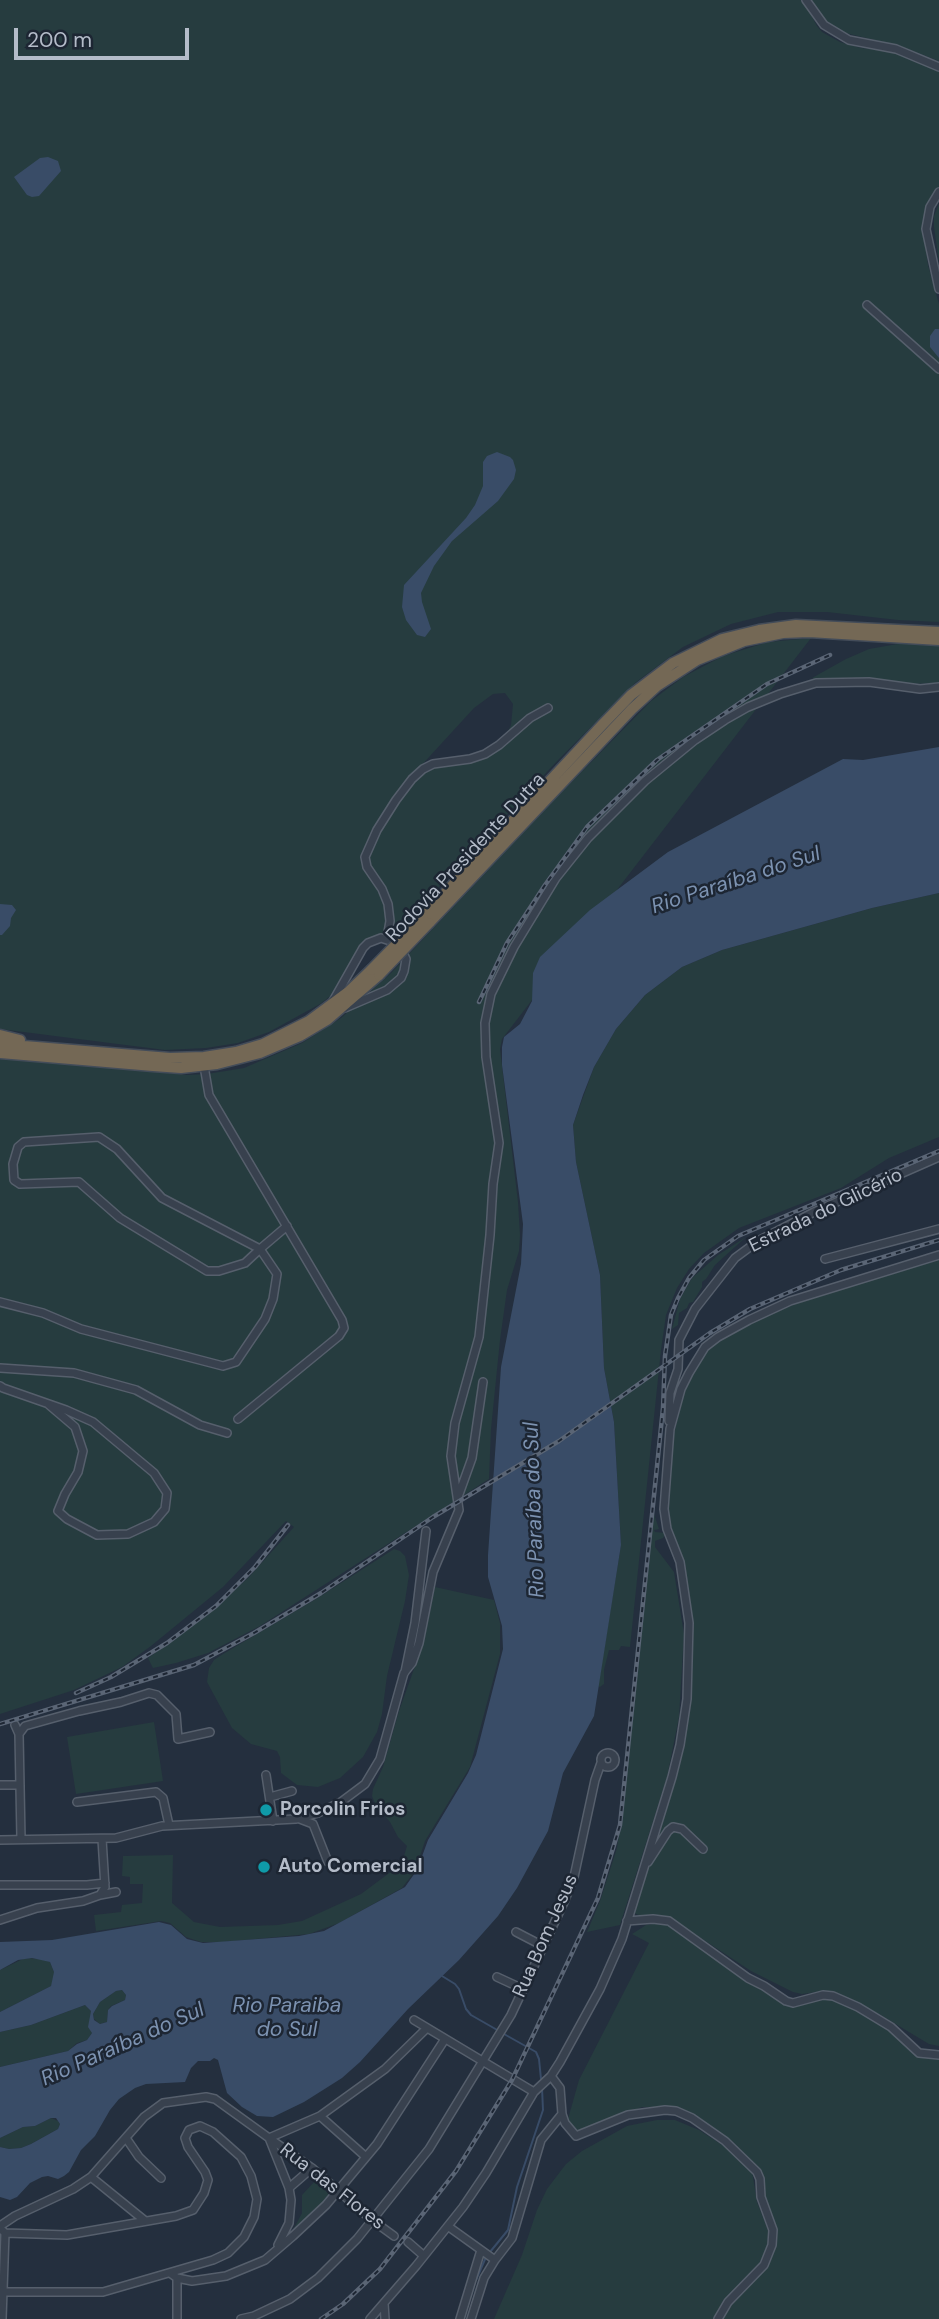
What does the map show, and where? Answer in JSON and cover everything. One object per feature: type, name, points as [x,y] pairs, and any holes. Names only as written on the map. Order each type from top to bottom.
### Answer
[{"type":"highway","name":"Rodovia Presidente Dutra","points":[[426,920],[603,724],[631,695],[673,663],[722,639],[796,625],[819,624],[939,632]]},
{"type":"highway","name":"Rodovia Presidente Dutra","points":[[0,1053],[153,1066],[204,1066],[239,1059],[278,1046],[300,1035],[375,973],[632,709],[657,686],[697,660],[744,641],[783,633],[809,632],[939,640]]},
{"type":"highway","name":"Rodovia Presidente Dutra","points":[[0,1044],[170,1059],[204,1057],[263,1044],[334,1009]]},
{"type":"highway","points":[[0,1035],[46,1047]]},
{"type":"street","points":[[806,0],[824,25],[849,40],[897,49],[939,67]]},
{"type":"street","points":[[939,192],[930,207],[926,229],[939,289]]},
{"type":"street","points":[[867,305],[939,369]]},
{"type":"street","points":[[404,1673],[412,1663],[419,1643],[433,1572],[459,1510],[452,1469],[455,1423],[479,1337],[499,1143],[486,1057],[485,1013],[491,994],[514,947],[556,878],[588,838],[645,781],[695,740],[725,720],[748,707],[816,683],[869,682],[920,689],[939,687]]},
{"type":"street","points":[[387,938],[390,921],[388,904],[382,889],[367,867],[365,858],[373,836],[396,800],[423,769],[433,764],[485,754],[530,718],[548,708]]},
{"type":"street","points":[[387,938],[397,944],[404,954],[406,965],[401,978],[387,990],[334,1009],[363,948],[376,939],[387,938]]},
{"type":"street","points":[[204,1066],[209,1095],[342,1320],[344,1328],[339,1336],[238,1419]]},
{"type":"street","points":[[0,1302],[43,1313],[80,1329],[223,1366],[236,1362],[265,1319],[273,1299],[277,1274],[260,1249],[162,1198],[117,1149],[99,1137],[24,1142],[18,1147],[13,1164],[14,1180],[20,1184],[79,1182],[120,1218],[207,1271],[219,1271],[245,1263],[260,1249],[287,1226]]},
{"type":"street","name":"Estrada do Glicério","points":[[670,1429],[668,1409],[678,1369],[679,1340],[695,1309],[735,1258],[758,1241],[814,1212],[939,1157]]},
{"type":"street","points":[[825,1259],[939,1229]]},
{"type":"street","points":[[370,2319],[449,2227],[477,2188],[534,2091],[550,2077],[565,2055],[618,1949],[680,1745],[687,1699],[689,1623],[680,1562],[664,1519],[670,1429],[681,1389],[689,1373],[705,1347],[749,1320],[790,1301],[843,1287],[939,1255]]},
{"type":"street","points":[[0,1368],[74,1373],[136,1390],[200,1425],[227,1433]]},
{"type":"street","points":[[458,1497],[472,1458],[483,1382]]},
{"type":"street","points":[[0,1385],[48,1404],[93,1422],[154,1473],[167,1493],[165,1510],[154,1522],[128,1535],[97,1535],[66,1519],[58,1511],[78,1472],[83,1451],[75,1427],[48,1404]]},
{"type":"street","points":[[292,1819],[341,1802],[360,1789],[380,1759],[415,1623],[425,1531]]},
{"type":"street","points":[[19,1734],[25,1726],[149,1693],[157,1695],[176,1714],[178,1739],[210,1732]]},
{"type":"street","points":[[15,1725],[19,1734],[21,1839]]},
{"type":"street","name":"Rua Bom Jesus","points":[[242,2319],[275,2306],[307,2287],[337,2261],[429,2149],[505,2024],[543,1946],[573,1877],[601,1763]]},
{"type":"street","points":[[266,1775],[273,1821]]},
{"type":"street","points":[[0,1785],[20,1785]]},
{"type":"street","points":[[270,1797],[292,1791]]},
{"type":"street","points":[[77,1802],[156,1792],[163,1798],[169,1825]]},
{"type":"street","points":[[0,1840],[102,1839],[123,1837],[169,1825],[301,1819],[313,1824],[328,1862]]},
{"type":"street","points":[[645,1865],[673,1827],[682,1829],[703,1849]]},
{"type":"street","points":[[100,1895],[105,1885],[102,1839]]},
{"type":"street","points":[[0,1885],[105,1885]]},
{"type":"street","points":[[0,1920],[37,1908],[83,1901],[116,1892]]},
{"type":"street","points":[[626,1921],[669,1921],[748,1978],[786,2001],[793,2003],[823,1995],[833,1996],[891,2026],[919,2053],[939,2055]]},
{"type":"street","points":[[516,1932],[543,1946]]},
{"type":"street","points":[[497,1977],[523,1989]]},
{"type":"street","points":[[414,2020],[534,2091]]},
{"type":"street","points":[[272,2254],[283,2238],[292,2210],[289,2188],[269,2138],[320,2116],[385,2069],[427,2028]]},
{"type":"street","points":[[170,2273],[177,2278],[198,2281],[234,2273],[259,2263],[272,2254],[339,2191],[386,2131],[445,2039]]},
{"type":"street","points":[[550,2077],[560,2088],[562,2114],[569,2130],[578,2136],[628,2115],[676,2111],[692,2118],[725,2141],[755,2169],[760,2179],[761,2197],[773,2230],[772,2245],[764,2265],[728,2302],[718,2319]]},
{"type":"street","name":"Rua das Flores","points":[[2,2229],[8,2220],[63,2194],[91,2177],[157,2106],[168,2101],[206,2097],[219,2100],[312,2168],[394,2236]]},
{"type":"street","points":[[460,2319],[488,2255],[513,2235],[541,2140],[562,2114]]},
{"type":"street","points":[[320,2116],[366,2157]]},
{"type":"street","points":[[2,2319],[2,2229],[67,2235],[176,2216],[193,2210],[207,2187],[208,2180],[185,2138],[192,2128],[206,2127],[234,2150],[244,2163],[253,2183],[257,2205],[252,2224],[239,2242],[223,2255],[103,2292],[3,2292]]},
{"type":"street","points":[[126,2138],[139,2157],[161,2178]]},
{"type":"street","points":[[289,2188],[312,2168]]},
{"type":"street","points":[[91,2177],[144,2220]]},
{"type":"street","points":[[8,2220],[7,2227],[14,2232]]},
{"type":"street","points":[[449,2227],[488,2255]]},
{"type":"street","points":[[408,2242],[424,2256]]},
{"type":"street","points":[[471,2319],[488,2255]]},
{"type":"street","points":[[198,2264],[198,2281]]},
{"type":"street","points":[[177,2278],[177,2319]]},
{"type":"street","points":[[384,2303],[385,2319]]},
{"type":"green space","points":[[0,0],[803,0],[822,32],[840,42],[861,48],[892,51],[939,71],[939,187],[926,208],[923,228],[928,265],[939,304],[939,622],[827,612],[778,612],[731,624],[683,647],[635,683],[560,758],[390,939],[391,908],[385,890],[366,862],[369,847],[406,790],[422,773],[438,765],[483,758],[502,744],[511,725],[513,704],[505,693],[493,694],[474,708],[408,780],[375,828],[363,853],[362,863],[386,903],[389,920],[386,937],[376,937],[366,944],[337,991],[320,1004],[269,1032],[238,1043],[206,1048],[165,1050],[0,1029]]},
{"type":"green space","points":[[811,0],[939,0],[939,61],[900,46],[841,32],[824,20]]},
{"type":"green space","points":[[939,204],[939,262],[934,216]]},
{"type":"green space","points":[[811,638],[502,1039],[500,1049],[520,1235],[519,1251],[507,1290],[500,1340],[489,1479],[260,1626],[208,1653],[153,1668],[148,1658],[201,1620],[248,1578],[294,1527],[286,1521],[223,1587],[122,1667],[74,1690],[0,1714],[0,1056],[187,1075],[244,1068],[302,1043],[341,1018],[392,972],[651,701],[683,677],[723,656],[768,642]]},
{"type":"green space","points":[[909,642],[939,644],[939,683],[906,684],[868,678],[812,678],[869,649]]},
{"type":"green space","points":[[939,893],[939,1137],[889,1158],[841,1188],[739,1228],[704,1253],[689,1269],[677,1288],[666,1315],[661,1350],[630,1647],[621,1646],[619,1650],[609,1650],[604,1684],[600,1687],[598,1686],[621,1545],[614,1422],[604,1368],[600,1275],[576,1162],[573,1125],[594,1067],[616,1029],[645,995],[682,967],[722,950],[872,908]]},
{"type":"green space","points":[[746,1237],[715,1265],[702,1282],[693,1302],[679,1313],[678,1325],[672,1329],[680,1299],[692,1278],[718,1255]]},
{"type":"green space","points":[[939,1259],[939,2046],[929,2044],[837,1993],[793,1992],[751,1971],[669,1917],[641,1916],[634,1913],[677,1774],[691,1703],[692,1623],[684,1564],[667,1515],[673,1438],[690,1377],[710,1348],[747,1324],[798,1303]]},
{"type":"green space","points":[[654,1514],[659,1529],[654,1530],[655,1532],[666,1533],[663,1538],[655,1541],[655,1547],[674,1572],[684,1634],[679,1717],[667,1777],[620,1925],[587,1932],[617,1848]]},
{"type":"green space","points":[[394,1549],[405,1556],[409,1575],[377,1732],[363,1757],[340,1778],[318,1787],[297,1785],[281,1773],[277,1751],[251,1744],[232,1728],[207,1682],[209,1668],[214,1660],[223,1654]]},
{"type":"green space","points":[[435,1587],[494,1600],[500,1623],[500,1654],[470,1767],[425,1841],[415,1871],[402,1888],[339,1923],[309,1934],[201,1942],[186,1937],[170,1923],[161,1921],[96,1931],[94,1915],[121,1912],[122,1905],[142,1903],[143,1884],[130,1884],[130,1877],[122,1876],[123,1856],[173,1855],[172,1903],[194,1922],[220,1927],[278,1925],[302,1921],[361,1894],[392,1871],[404,1856],[407,1846],[376,1806],[372,1796],[373,1789],[383,1767],[399,1711],[424,1641]]},
{"type":"green space","points":[[154,1722],[163,1781],[76,1794],[67,1737]]},
{"type":"green space","points":[[646,1925],[670,1925],[782,2002],[831,1998],[883,2023],[921,2056],[939,2057],[939,2319],[720,2319],[774,2247],[760,2173],[755,2165],[733,2142],[697,2116],[677,2107],[642,2107],[578,2134],[570,2125],[568,2119],[579,2080],[649,1943],[632,1934]]},
{"type":"green space","points":[[25,1958],[50,1962],[54,1980],[51,1986],[0,2012],[0,1970]]},
{"type":"green space","points":[[122,1990],[126,1995],[125,2000],[111,2006],[107,2022],[100,2024],[93,2014],[100,2002]]},
{"type":"green space","points":[[85,2005],[91,2011],[92,2033],[87,2040],[77,2043],[68,2051],[0,2067],[0,2032],[31,2025]]},
{"type":"green space","points":[[51,2118],[60,2124],[58,2129],[21,2148],[0,2147],[0,2138]]},
{"type":"green space","points":[[657,2120],[675,2120],[699,2130],[727,2148],[752,2171],[757,2202],[769,2233],[767,2248],[758,2266],[732,2292],[713,2319],[494,2319],[522,2255],[537,2210],[547,2189],[566,2164],[582,2151],[627,2126]]},
{"type":"green space","points":[[315,2181],[331,2194],[292,2232],[302,2213],[302,2195]]},
{"type":"water","points":[[48,157],[58,161],[61,171],[39,196],[27,195],[14,177],[40,158]]},
{"type":"water","points":[[935,329],[939,329],[939,358],[930,347],[930,336]]},
{"type":"water","points":[[497,452],[513,460],[516,470],[514,479],[498,501],[452,541],[434,566],[421,593],[431,629],[425,637],[417,635],[406,620],[402,607],[404,585],[466,518],[483,486],[483,462],[487,456]]},
{"type":"water","name":"Rio Paraiba do Sul","points":[[939,747],[939,893],[872,908],[722,950],[682,967],[645,995],[616,1029],[594,1067],[573,1125],[576,1162],[600,1275],[604,1368],[614,1422],[621,1545],[594,1716],[563,1773],[548,1831],[517,1888],[498,1916],[459,1960],[408,2009],[360,2062],[342,2078],[304,2102],[273,2117],[257,2116],[227,2093],[218,2060],[214,2058],[210,2061],[198,2061],[191,2068],[185,2082],[146,2084],[119,2099],[64,2176],[58,2179],[42,2177],[30,2183],[17,2197],[10,2200],[0,2197],[0,2147],[21,2148],[58,2129],[60,2124],[56,2118],[51,2118],[0,2138],[0,2067],[68,2051],[87,2040],[92,2033],[88,2027],[91,2011],[85,2005],[31,2025],[0,2032],[0,2012],[51,1986],[54,1972],[50,1962],[32,1958],[18,1960],[0,1970],[0,1942],[52,1940],[159,1922],[171,1925],[187,1939],[203,1943],[299,1936],[324,1931],[405,1887],[417,1870],[428,1840],[476,1755],[503,1649],[502,1626],[488,1577],[488,1555],[501,1367],[521,1264],[523,1224],[502,1065],[504,1037],[520,1024],[532,1001],[533,973],[540,957],[590,910],[668,852],[843,759],[863,760]],"holes":[[[122,1990],[126,1995],[125,2000],[108,2010],[107,2022],[100,2024],[94,2020],[93,2014],[100,2002],[116,1991]]]},
{"type":"water","points":[[0,904],[12,905],[16,910],[10,926],[2,935],[0,935]]},
{"type":"waterway","points":[[442,1976],[459,1989],[471,2015],[499,2031]]},
{"type":"waterway","points":[[504,2034],[536,2052],[541,2079]]},
{"type":"waterway","points":[[490,2252],[508,2230],[517,2187],[543,2110],[542,2088]]},
{"type":"waterway","points":[[476,2280],[486,2257]]},
{"type":"railway","points":[[479,1002],[507,943],[587,827],[657,760],[767,684],[830,655]]},
{"type":"railway","points":[[321,2319],[343,2304],[380,2269],[456,2171],[512,2080],[598,1898],[620,1825],[663,1408],[665,1356],[671,1315],[678,1298],[689,1278],[704,1260],[738,1236],[939,1151]]},
{"type":"railway","points":[[0,1724],[194,1665],[321,1593],[433,1517],[559,1441],[710,1333],[750,1309],[841,1270],[939,1240]]},
{"type":"railway","points":[[76,1693],[111,1677],[167,1643],[216,1606],[255,1567],[288,1525]]},
{"type":"place","name":"Porcolin Frios","points":[[266,1810]]},
{"type":"place","name":"Auto Comercial","points":[[264,1867]]},
{"type":"water label","name":"Rio Paraíba do Sul","points":[[736,881]]},
{"type":"water label","name":"Rio Paraíba do Sul","points":[[535,1510]]},
{"type":"water label","name":"Rio Paraíba do Sul","points":[[123,2045]]}]
